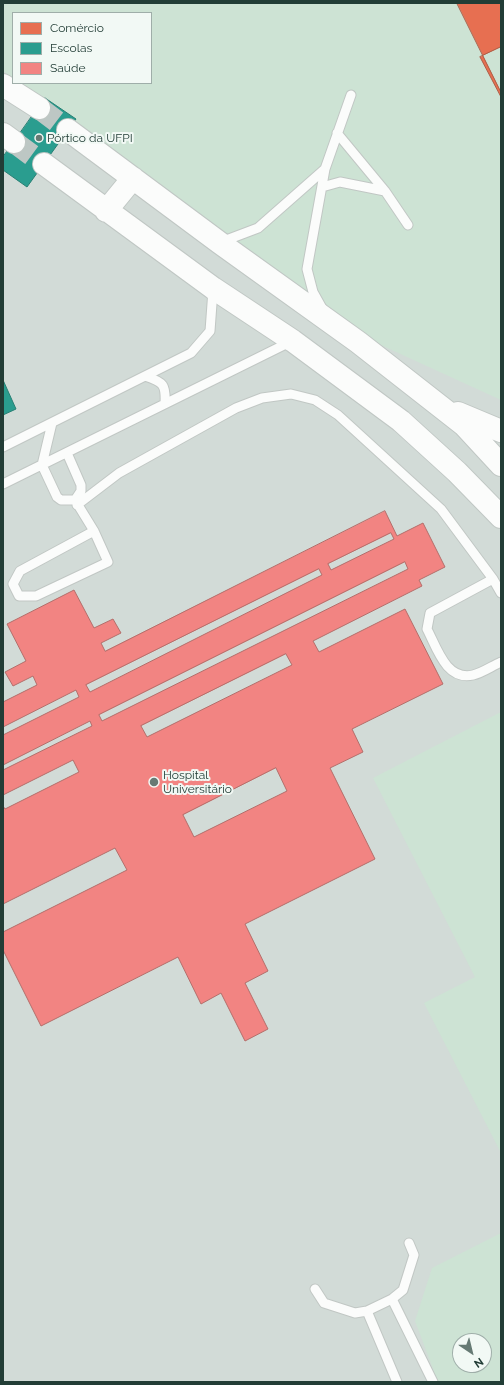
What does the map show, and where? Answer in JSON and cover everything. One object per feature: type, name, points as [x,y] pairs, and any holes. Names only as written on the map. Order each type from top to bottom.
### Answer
[{"type":"main road","points":[[3,85],[39,108]]},
{"type":"main road","points":[[68,130],[329,322],[464,425],[501,465]]},
{"type":"main road","points":[[44,164],[106,211],[213,288],[293,341],[401,421],[457,472],[501,517]]},
{"type":"main road","points":[[106,211],[133,178]]},
{"type":"main road","points":[[438,405],[501,431]]},
{"type":"lane","points":[[329,322],[313,292],[307,269],[325,169],[351,95]]},
{"type":"lane","points":[[337,133],[385,191],[408,225]]},
{"type":"lane","points":[[220,243],[258,228],[325,169]]},
{"type":"lane","points":[[322,187],[340,182],[385,191]]},
{"type":"lane","points":[[3,447],[191,353],[210,332],[213,288]]},
{"type":"lane","points":[[3,484],[293,341]]},
{"type":"lane","points":[[145,376],[159,380],[164,386],[166,391],[165,404]]},
{"type":"lane","points":[[76,503],[119,473],[236,408],[262,398],[291,394],[315,400],[338,415],[436,504],[493,579],[501,593]]},
{"type":"lane","points":[[52,423],[42,465],[57,497],[61,500],[76,503],[94,531],[108,562],[36,596],[19,596],[13,584],[20,570],[94,531]]},
{"type":"lane","points":[[67,453],[81,485],[81,490],[76,503]]},
{"type":"lane","points":[[493,579],[430,613],[427,629],[448,669],[459,674],[473,675],[501,662]]},
{"type":"lane","points":[[315,1289],[324,1303],[355,1313],[367,1311],[392,1299],[403,1290],[414,1255],[409,1243]]},
{"type":"lane","points":[[392,1299],[433,1382]]},
{"type":"lane","points":[[367,1311],[397,1382]]},
{"type":"shaded area","points":[[3,3],[501,3],[501,1382],[3,1382]]},
{"type":"green space","points":[[3,3],[501,3],[501,400],[359,335],[19,84],[152,84],[152,12],[12,12],[12,78],[3,71]]},
{"type":"green space","points":[[501,712],[501,1153],[424,1003],[475,977],[373,778]]},
{"type":"green space","points":[[501,1233],[501,1382],[438,1382],[415,1321],[432,1268]]},
{"type":"building: Comércio","points":[[457,3],[501,3],[501,92]]},
{"type":"building: Comércio","points":[[501,47],[501,97],[480,57]]},
{"type":"building: Escolas","name":"Pórtico da UFPI","points":[[45,98],[76,119],[27,187],[3,170],[3,157]]},
{"type":"building: Escolas","points":[[3,380],[16,409],[3,415]]},
{"type":"building: Saúde","name":"Hospital Universitário","points":[[385,511],[397,536],[423,523],[445,567],[419,580],[422,586],[313,641],[319,652],[405,609],[443,684],[352,729],[363,752],[330,768],[375,859],[245,924],[268,971],[245,983],[268,1029],[245,1041],[221,993],[201,1004],[178,957],[41,1026],[3,950],[3,932],[127,870],[115,848],[3,904],[3,806],[5,809],[79,772],[73,760],[3,795],[3,770],[92,726],[90,721],[3,765],[3,735],[79,697],[76,690],[3,727],[3,702],[37,685],[33,676],[13,686],[5,672],[26,661],[7,624],[74,590],[94,628],[113,619],[121,633],[101,643],[105,651]],"holes":[[[391,533],[394,539],[331,570],[328,564]],[[405,562],[408,569],[102,721],[99,715]],[[319,569],[322,575],[90,692],[86,685]],[[286,654],[292,665],[147,737],[141,726]],[[276,768],[287,791],[194,837],[183,815]]]},
{"type":"tunnel","points":[[39,108],[68,130]]},
{"type":"tunnel","points":[[14,142],[44,164]]},
{"type":"place","name":"Pórtico da UFPI","points":[[39,138]]},
{"type":"place","name":"Hospital Universitário","points":[[154,782]]}]
